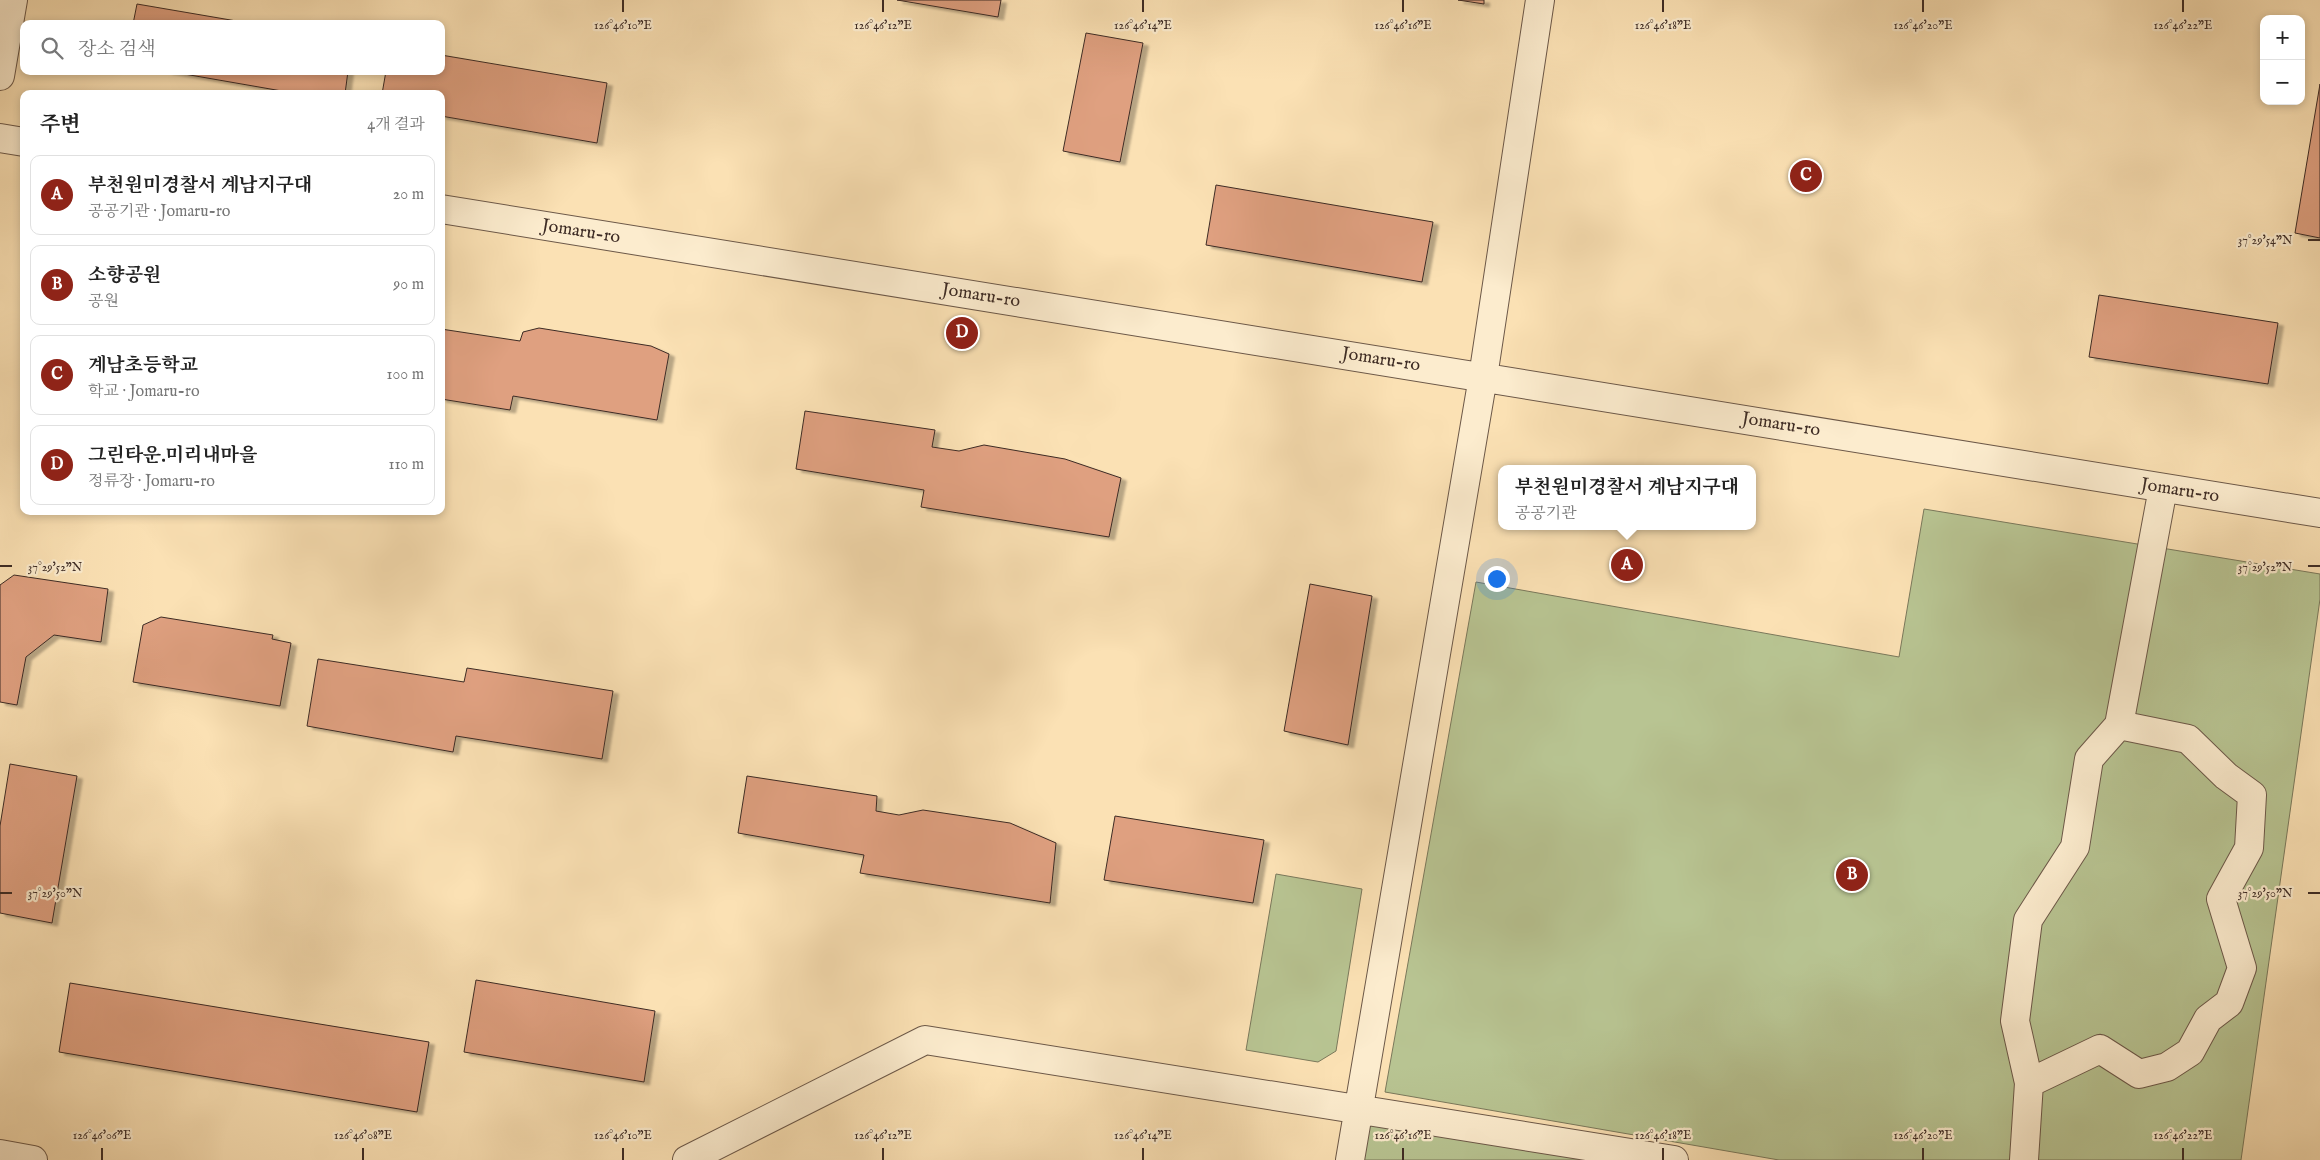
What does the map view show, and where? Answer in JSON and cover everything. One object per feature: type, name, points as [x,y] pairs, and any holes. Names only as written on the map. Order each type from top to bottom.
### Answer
[{"type":"street","points":[[0,76],[13,0]]},
{"type":"street","points":[[1350,1160],[1483,377],[1540,0]]},
{"type":"street","points":[[0,138],[20,141]]},
{"type":"street","name":"Jomaru-ro","points":[[445,210],[2320,513]]},
{"type":"street","points":[[2024,1160],[2029,1083],[2015,1021],[2028,920],[2075,847],[2089,759],[2119,725],[2163,488]]},
{"type":"street","points":[[2029,1083],[2100,1049],[2138,1074],[2167,1067],[2190,1052],[2208,1019],[2229,1002],[2242,968],[2221,899],[2248,848],[2252,795],[2226,776],[2188,739],[2119,725]]},
{"type":"street","points":[[687,1160],[925,1040],[1674,1160]]},
{"type":"street","points":[[0,1154],[33,1160]]},
{"type":"green space","points":[[1924,509],[2320,574],[2320,599],[2241,1160],[1779,1160],[1385,1092],[1476,582],[1899,657]]},
{"type":"green space","points":[[1276,874],[1362,889],[1336,1051],[1318,1062],[1246,1050]]},
{"type":"green space","points":[[1368,1121],[1610,1160],[1361,1160]]},
{"type":"building","points":[[897,0],[1001,0],[998,17]]},
{"type":"building","points":[[1458,0],[1484,0],[1484,4]]},
{"type":"building","points":[[137,4],[231,20],[134,20]]},
{"type":"building","points":[[1086,33],[1143,43],[1120,162],[1063,151]]},
{"type":"building","points":[[445,56],[607,83],[597,143],[445,117],[445,90],[383,90],[385,75],[445,75]]},
{"type":"building","points":[[190,75],[347,75],[346,90],[276,90]]},
{"type":"building","points":[[2320,84],[2320,238],[2295,233]]},
{"type":"building","points":[[1216,185],[1433,222],[1422,282],[1206,245]]},
{"type":"building","points":[[2099,295],[2278,323],[2268,384],[2089,357]]},
{"type":"building","points":[[539,328],[651,346],[669,354],[657,420],[513,396],[510,410],[445,400],[445,330],[520,341],[523,332]]},
{"type":"building","points":[[805,411],[935,430],[932,447],[959,451],[984,445],[1065,459],[1121,478],[1109,537],[921,507],[924,490],[796,469]]},
{"type":"building","points":[[14,575],[108,589],[101,642],[54,635],[26,657],[17,705],[0,702],[0,585]]},
{"type":"building","points":[[1310,584],[1372,596],[1348,745],[1284,731]]},
{"type":"building","points":[[161,617],[273,635],[272,639],[291,643],[280,706],[133,682],[143,625]]},
{"type":"building","points":[[318,659],[464,682],[467,668],[613,691],[602,759],[456,736],[453,752],[307,726]]},
{"type":"building","points":[[10,764],[77,776],[52,923],[0,913],[0,826]]},
{"type":"building","points":[[747,776],[877,796],[876,811],[899,815],[923,810],[1010,823],[1056,843],[1050,903],[860,873],[864,855],[738,833]]},
{"type":"building","points":[[1115,816],[1264,840],[1253,903],[1104,880]]},
{"type":"building","points":[[476,980],[655,1011],[644,1082],[464,1052]]},
{"type":"building","points":[[70,983],[429,1042],[417,1112],[59,1052]]},
{"type":"place","name":"계남초등학교","points":[[1806,176]]},
{"type":"place","name":"그린타운.미리내마을","points":[[962,333]]},
{"type":"place","name":"부천원미경찰서 계남지구대","points":[[1627,565]]},
{"type":"place","name":"소향공원","points":[[1852,875]]}]
